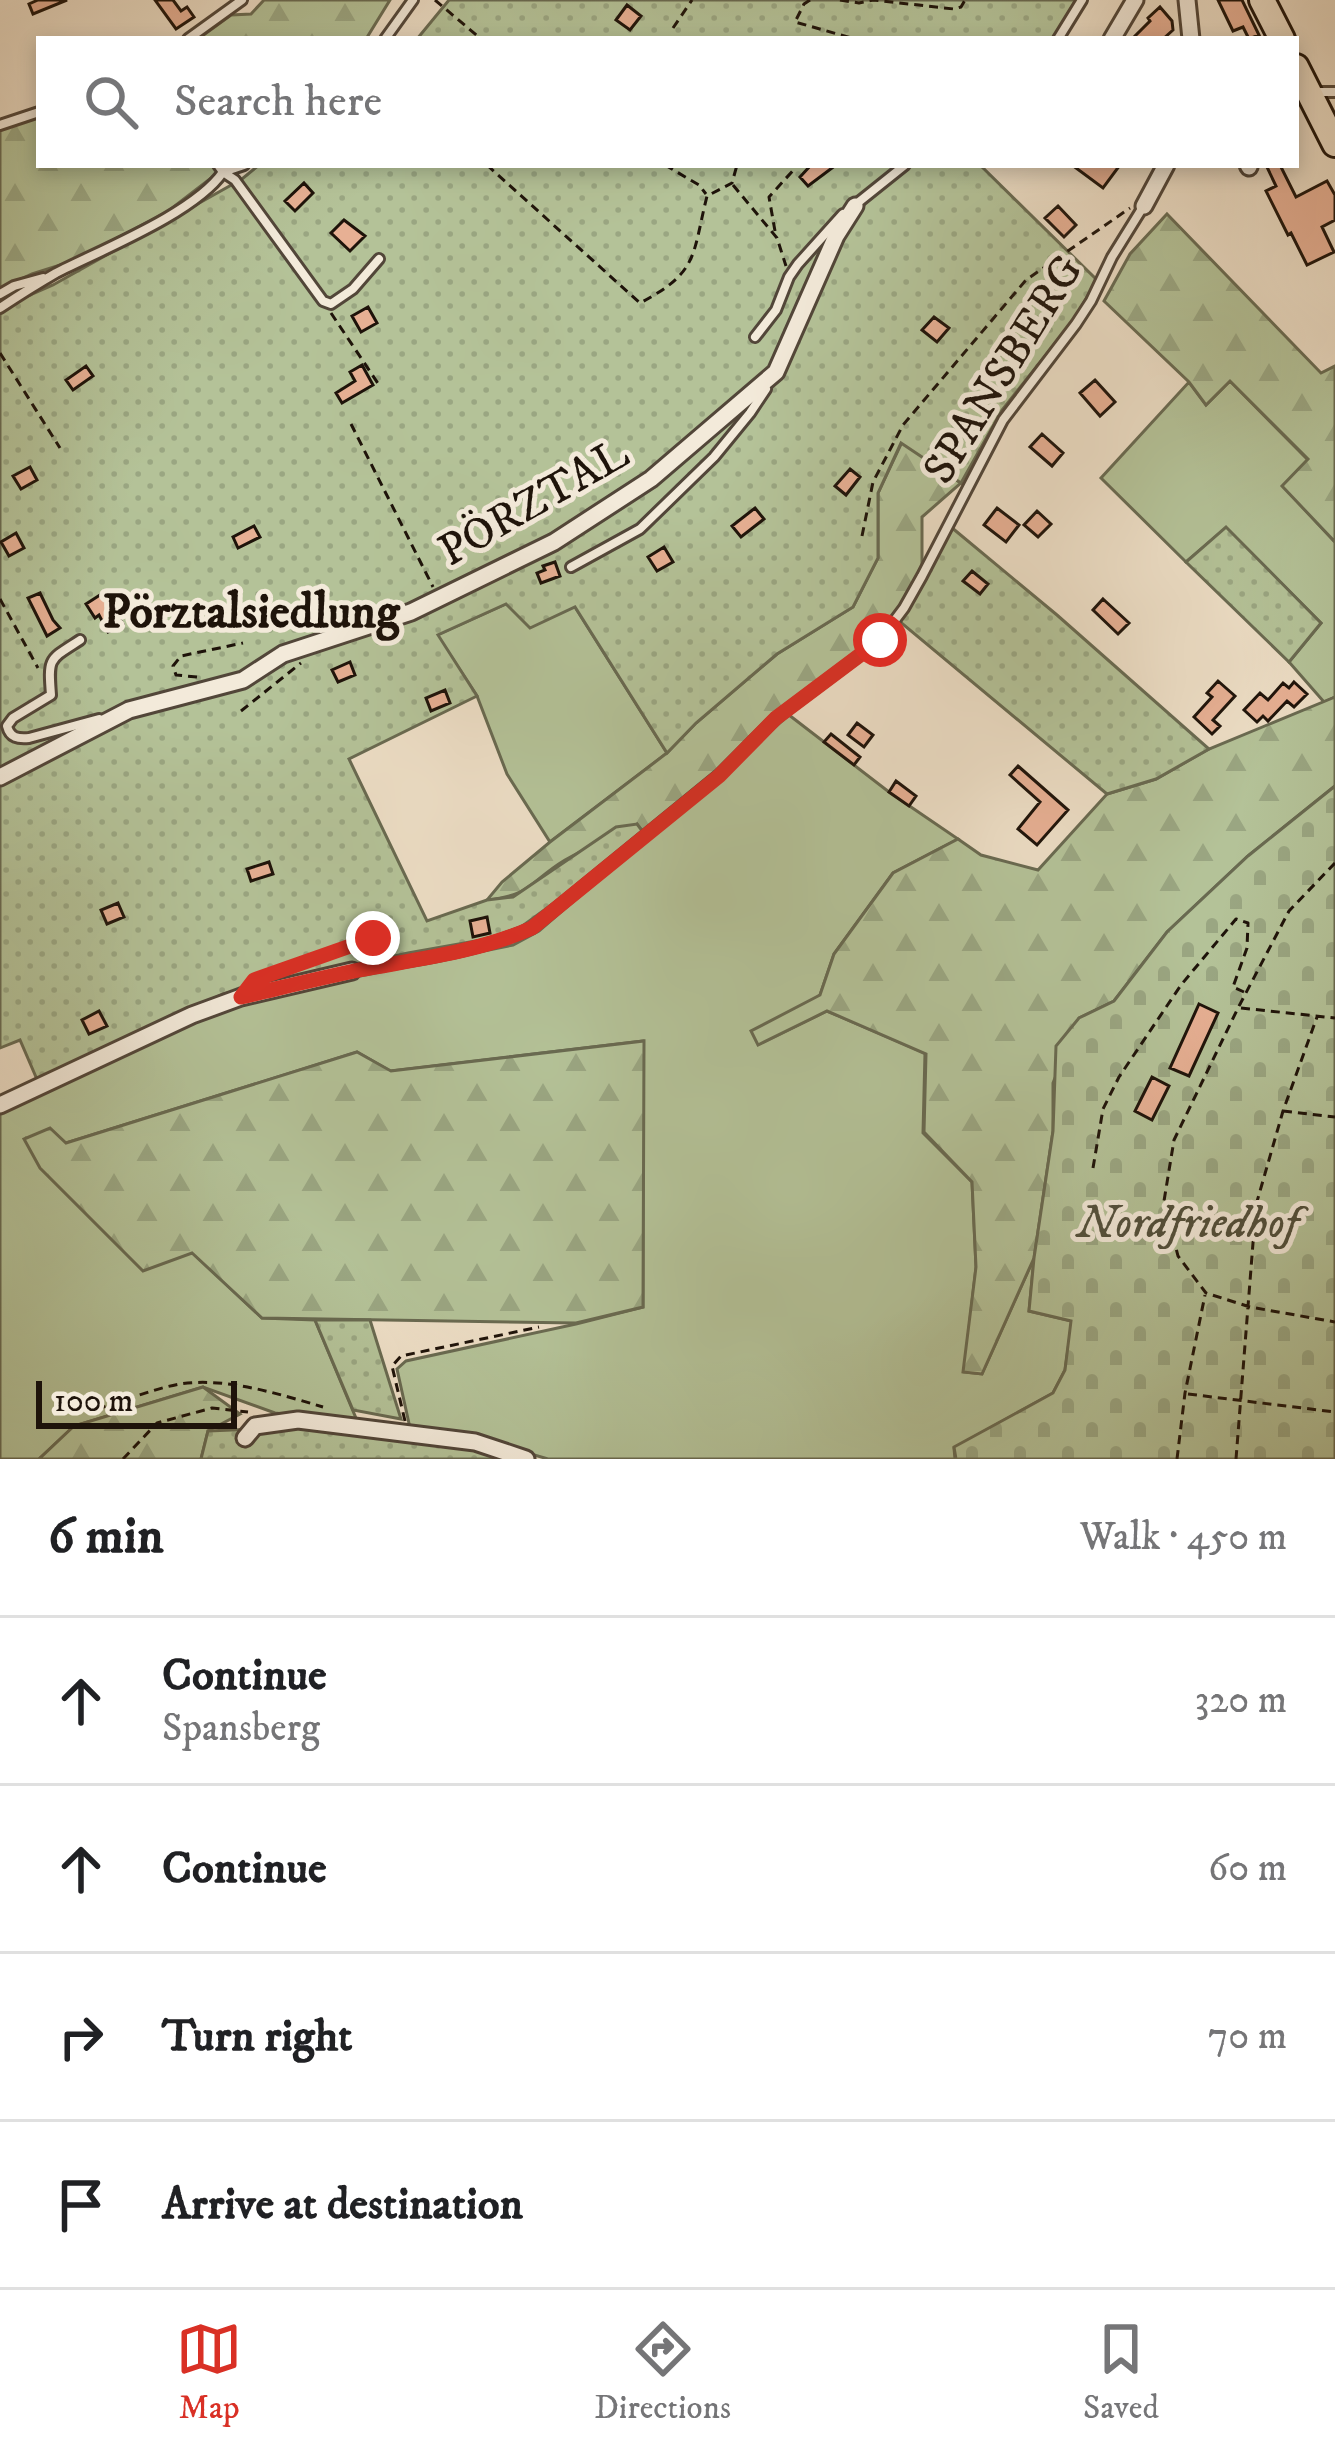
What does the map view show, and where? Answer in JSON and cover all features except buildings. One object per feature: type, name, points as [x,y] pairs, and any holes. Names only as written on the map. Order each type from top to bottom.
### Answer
[{"type":"main road","points":[[1262,0],[1280,36]]},
{"type":"main road","points":[[1299,70],[1322,92],[1335,144]]},
{"type":"street","points":[[1114,36],[1135,0]]},
{"type":"street","points":[[1187,0],[1194,36]]},
{"type":"street","points":[[1144,206],[1164,168]]},
{"type":"street","name":"PÖRZTAL","points":[[0,777],[129,710],[243,680],[283,654],[411,612],[554,542],[651,479],[776,372],[836,236],[855,206]]},
{"type":"street","points":[[0,1106],[192,1015],[241,997],[352,971]]},
{"type":"street","points":[[245,1438],[255,1426],[298,1420],[475,1442],[526,1459]]},
{"type":"lane","points":[[192,36],[242,0]]},
{"type":"lane","points":[[387,36],[413,0]]},
{"type":"lane","points":[[1060,36],[1082,0]]},
{"type":"lane","points":[[0,125],[36,113]]},
{"type":"lane","name":"PÖRZTAL","points":[[754,337],[776,310],[789,277],[831,225],[901,168]]},
{"type":"lane","points":[[0,308],[50,276],[168,216],[214,184],[220,169],[235,180],[323,302],[331,304],[353,290],[380,259]]},
{"type":"lane","name":"SPANSBERG","points":[[352,971],[469,949],[532,928],[719,776],[776,718],[880,640],[904,608],[1004,420],[1084,313],[1144,206]]},
{"type":"lane","points":[[0,293],[50,276]]},
{"type":"lane","points":[[571,567],[640,529],[714,457],[776,372]]},
{"type":"lane","points":[[80,640],[50,664],[51,695],[14,718],[7,726],[9,733],[17,739],[29,738],[129,710]]},
{"type":"path","points":[[435,0],[477,36]]},
{"type":"path","points":[[673,28],[692,0]]},
{"type":"path","points":[[810,0],[795,22],[844,36]]},
{"type":"path","points":[[843,0],[946,8],[961,7],[965,0]]},
{"type":"path","points":[[944,0],[946,8]]},
{"type":"path","points":[[491,168],[640,302],[667,288],[689,265],[707,196],[732,183],[736,168]]},
{"type":"path","points":[[670,168],[699,185],[707,196]]},
{"type":"path","points":[[789,277],[769,212],[769,197],[795,168]]},
{"type":"path","points":[[732,183],[777,238]]},
{"type":"path","points":[[862,536],[873,482],[903,425],[1026,280],[1134,206],[1144,206]]},
{"type":"path","points":[[323,302],[379,385]]},
{"type":"path","points":[[0,352],[59,448]]},
{"type":"path","points":[[351,424],[439,599]]},
{"type":"path","points":[[0,599],[51,690]]},
{"type":"path","points":[[242,711],[332,638]]},
{"type":"path","points":[[199,676],[176,675],[172,666],[182,656],[243,643]]},
{"type":"path","points":[[1335,863],[1289,911],[1246,992],[1174,1140],[1164,1202],[1178,1256],[1206,1293],[1250,1307],[1335,1322]]},
{"type":"path","points":[[1093,1168],[1102,1109],[1119,1077],[1181,986],[1236,919],[1248,923],[1247,948],[1233,987],[1246,992]]},
{"type":"path","points":[[274,973],[373,938]]},
{"type":"path","points":[[1238,1008],[1335,1018]]},
{"type":"path","points":[[1236,1459],[1256,1205],[1317,1016]]},
{"type":"path","points":[[1283,1111],[1335,1117]]},
{"type":"path","points":[[1177,1459],[1206,1293]]},
{"type":"path","points":[[392,1423],[406,1427],[392,1366],[401,1356],[539,1327]]},
{"type":"path","points":[[97,1408],[182,1384],[220,1384],[339,1412]]},
{"type":"path","points":[[1185,1393],[1335,1412]]},
{"type":"path","points":[[123,1459],[158,1423],[170,1418],[212,1408],[258,1413]]},
{"type":"green space","points":[[264,0],[390,0],[368,36],[202,36],[231,15],[251,14]]},
{"type":"green space","points":[[449,0],[1076,0],[1055,36],[419,36]]},
{"type":"green space","points":[[36,117],[36,168],[228,168],[167,212],[73,261],[0,289],[0,129]]},
{"type":"green space","points":[[255,168],[983,168],[1097,280],[1073,321],[1002,410],[961,483],[901,443],[878,493],[878,558],[853,607],[777,654],[667,753],[575,607],[530,628],[506,604],[438,635],[477,696],[349,759],[427,921],[487,900],[513,897],[616,827],[637,824],[643,832],[602,868],[521,927],[487,939],[223,994],[39,1084],[20,1040],[0,1048],[0,308],[53,285]]},
{"type":"green space","points":[[1167,214],[1321,373],[1335,366],[1335,542],[1282,486],[1308,459],[1230,381],[1206,405],[1189,382],[1104,301],[1130,254]]},
{"type":"green space","points":[[1230,381],[1308,460],[1283,486],[1335,542],[1335,697],[1324,702],[1289,662],[1321,623],[1226,528],[1186,562],[1101,478],[1189,382],[1206,405]]},
{"type":"green space","points":[[902,442],[961,483],[922,517],[922,565],[901,607],[878,636],[750,736],[720,769],[643,832],[637,824],[565,860],[523,891],[487,900],[550,842],[667,753],[777,654],[853,607],[878,558],[878,493]]},
{"type":"green space","points":[[951,527],[1209,749],[1156,779],[1107,794],[899,621]]},
{"type":"green space","points":[[1226,527],[1321,623],[1289,662],[1186,562]]},
{"type":"green space","points":[[506,604],[575,607],[667,753],[550,842],[507,774],[477,696],[437,635]]},
{"type":"green space","points":[[1335,697],[1335,786],[1248,856],[1167,932],[1114,1001],[1079,1018],[1053,1083],[1053,1131],[1034,1258],[982,1374],[963,1372],[976,1267],[972,1182],[924,1132],[926,1054],[827,1011],[758,1045],[751,1031],[820,995],[834,954],[893,873],[958,839],[981,855],[1038,870],[1107,794],[1156,779],[1209,749]]},
{"type":"green space","points":[[789,715],[958,839],[893,873],[834,954],[820,995],[759,1044],[827,1011],[925,1053],[923,1133],[972,1182],[976,1267],[964,1372],[982,1374],[1034,1258],[1029,1311],[1072,1321],[1065,1370],[1053,1393],[954,1448],[955,1459],[548,1459],[476,1438],[410,1428],[397,1369],[406,1361],[643,1307],[643,1041],[390,1071],[357,1052],[66,1143],[25,1138],[192,1252],[262,1318],[315,1320],[358,1423],[275,1413],[203,1387],[74,1426],[39,1459],[0,1459],[0,1111],[242,1000],[513,945],[539,931]]},
{"type":"green space","name":"Nordfriedhof","points":[[1335,786],[1335,1459],[956,1459],[954,1447],[1053,1393],[1065,1370],[1071,1321],[1029,1311],[1053,1131],[1056,1046],[1079,1018],[1114,1001],[1167,932],[1248,856]]},
{"type":"green space","points":[[644,1041],[643,1307],[576,1323],[262,1318],[192,1253],[143,1271],[40,1168],[24,1139],[50,1128],[66,1143],[357,1052],[391,1071]]},
{"type":"green space","points":[[315,1320],[370,1320],[401,1419],[353,1410]]},
{"type":"green space","points":[[203,1387],[240,1414],[208,1431],[201,1459],[39,1459],[74,1426]]},
{"type":"green space","points":[[279,1424],[474,1448],[506,1459],[201,1459],[208,1431]]},
{"type":"district","name":"Pörztalsiedlung","points":[[251,613]]},
{"type":"route","points":[[373,938],[254,980],[241,997],[449,953],[532,928],[719,776],[776,718],[880,640]]}]
